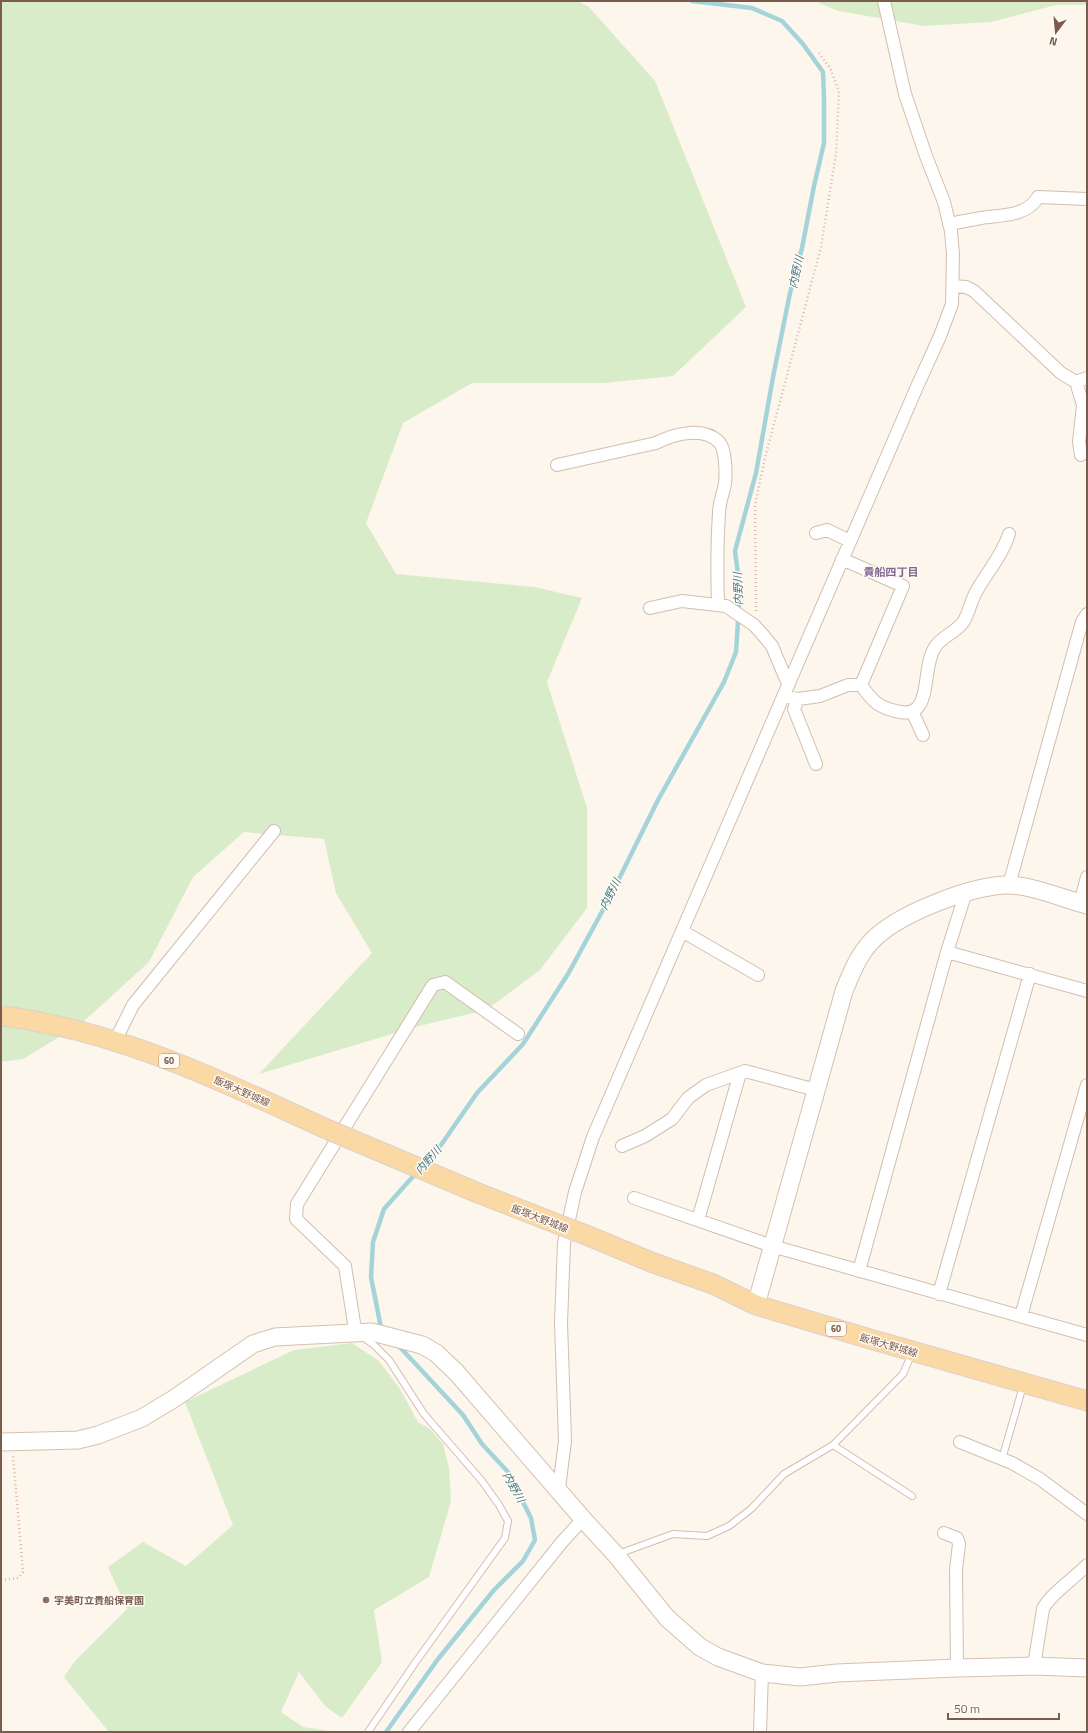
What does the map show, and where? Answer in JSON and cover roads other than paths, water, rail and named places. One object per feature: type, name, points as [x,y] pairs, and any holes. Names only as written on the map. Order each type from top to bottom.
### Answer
[{"type":"main road","name":"飯塚大野城線","points":[[1,1016],[66,1028],[115,1041],[211,1078],[329,1130],[493,1199],[651,1262],[712,1284],[756,1305],[1087,1401]]},
{"type":"street","points":[[559,1488],[565,1440],[561,1323],[564,1243],[575,1192],[593,1137],[842,559],[940,336],[952,304],[953,254],[949,224],[944,202],[926,156],[906,94],[884,1]]},
{"type":"street","points":[[949,224],[1020,212],[1035,202],[1038,197],[1087,199]]},
{"type":"street","points":[[952,286],[966,287],[974,290],[1060,373],[1081,380],[1083,406],[1079,442],[1081,455]]},
{"type":"street","points":[[557,466],[656,443],[671,436],[693,433],[704,434],[709,435],[720,443],[725,458],[725,483],[719,505],[717,544],[722,606]]},
{"type":"street","points":[[816,533],[827,530],[850,541]]},
{"type":"street","points":[[783,696],[798,699],[820,696],[848,685],[861,686],[871,699],[882,707],[908,713],[917,709],[926,684],[929,660],[935,647],[942,639],[964,621],[976,592],[1004,548],[1009,534]]},
{"type":"street","points":[[842,559],[903,586],[861,686]]},
{"type":"street","points":[[650,608],[682,601],[722,606],[756,626],[772,646],[788,684]]},
{"type":"street","points":[[1009,885],[1078,636],[1086,617]]},
{"type":"street","points":[[798,699],[794,709],[816,764]]},
{"type":"street","points":[[912,711],[923,735]]},
{"type":"street","points":[[115,1041],[133,1005],[274,831]]},
{"type":"street","points":[[756,1305],[844,990],[855,966],[870,942],[893,924],[919,911],[978,888],[1009,885],[1024,887],[1083,904],[1087,877]]},
{"type":"street","points":[[859,1270],[966,892]]},
{"type":"street","points":[[682,931],[758,975]]},
{"type":"street","points":[[948,952],[1087,991]]},
{"type":"street","points":[[939,1294],[1030,974]]},
{"type":"street","points":[[364,1332],[354,1323],[345,1266],[296,1219],[297,1204],[433,985],[445,982],[518,1034]]},
{"type":"street","points":[[622,1146],[645,1136],[672,1119],[688,1098],[706,1085],[745,1071],[816,1090]]},
{"type":"street","points":[[698,1220],[740,1073]]},
{"type":"street","points":[[1021,1316],[1087,1085]]},
{"type":"street","points":[[634,1198],[772,1246],[939,1294],[1087,1334]]},
{"type":"street","points":[[6,1442],[78,1440],[98,1435],[142,1418],[175,1398],[252,1344],[275,1337],[364,1332],[418,1343],[436,1353],[456,1372],[559,1488],[583,1519],[616,1555],[668,1618],[684,1634],[718,1657],[762,1673],[800,1677],[957,1668],[1034,1666],[1087,1668]]},
{"type":"street","points":[[960,1442],[1002,1459],[1040,1479],[1087,1514]]},
{"type":"street","points":[[409,1732],[562,1542],[583,1519]]},
{"type":"street","points":[[944,1533],[957,1538],[959,1544],[956,1570],[957,1668]]},
{"type":"street","points":[[1034,1666],[1046,1602],[1077,1576],[1087,1565]]},
{"type":"street","points":[[760,1732],[762,1673]]},
{"type":"lane","points":[[364,1332],[389,1360],[424,1414],[482,1481],[508,1521],[505,1538],[415,1663],[368,1732]]},
{"type":"lane","points":[[616,1555],[673,1534],[707,1536],[729,1526],[751,1509],[784,1474],[833,1444],[903,1374],[913,1351]]},
{"type":"lane","points":[[1002,1459],[1024,1382]]},
{"type":"lane","points":[[833,1444],[912,1496]]},
{"type":"waterway","name":"内野川","points":[[423,1165],[441,1145],[477,1093],[523,1044],[568,974],[610,897],[658,800],[724,682],[736,652],[740,590],[735,551],[756,473],[790,293],[802,248],[824,143],[823,72],[803,44],[782,21],[752,8],[692,1]]},
{"type":"waterway","name":"内野川","points":[[384,1331],[381,1328],[371,1277],[373,1242],[384,1209],[417,1172]]},
{"type":"waterway","name":"内野川","points":[[386,1732],[438,1659],[494,1590],[523,1561],[535,1540],[531,1518],[508,1472],[482,1444],[463,1415],[397,1344]]},
{"type":"place","name":"宇美町立貴船保育園","points":[[46,1600]]},
{"type":"district","name":"貴船四丁目","points":[[891,572]]}]
